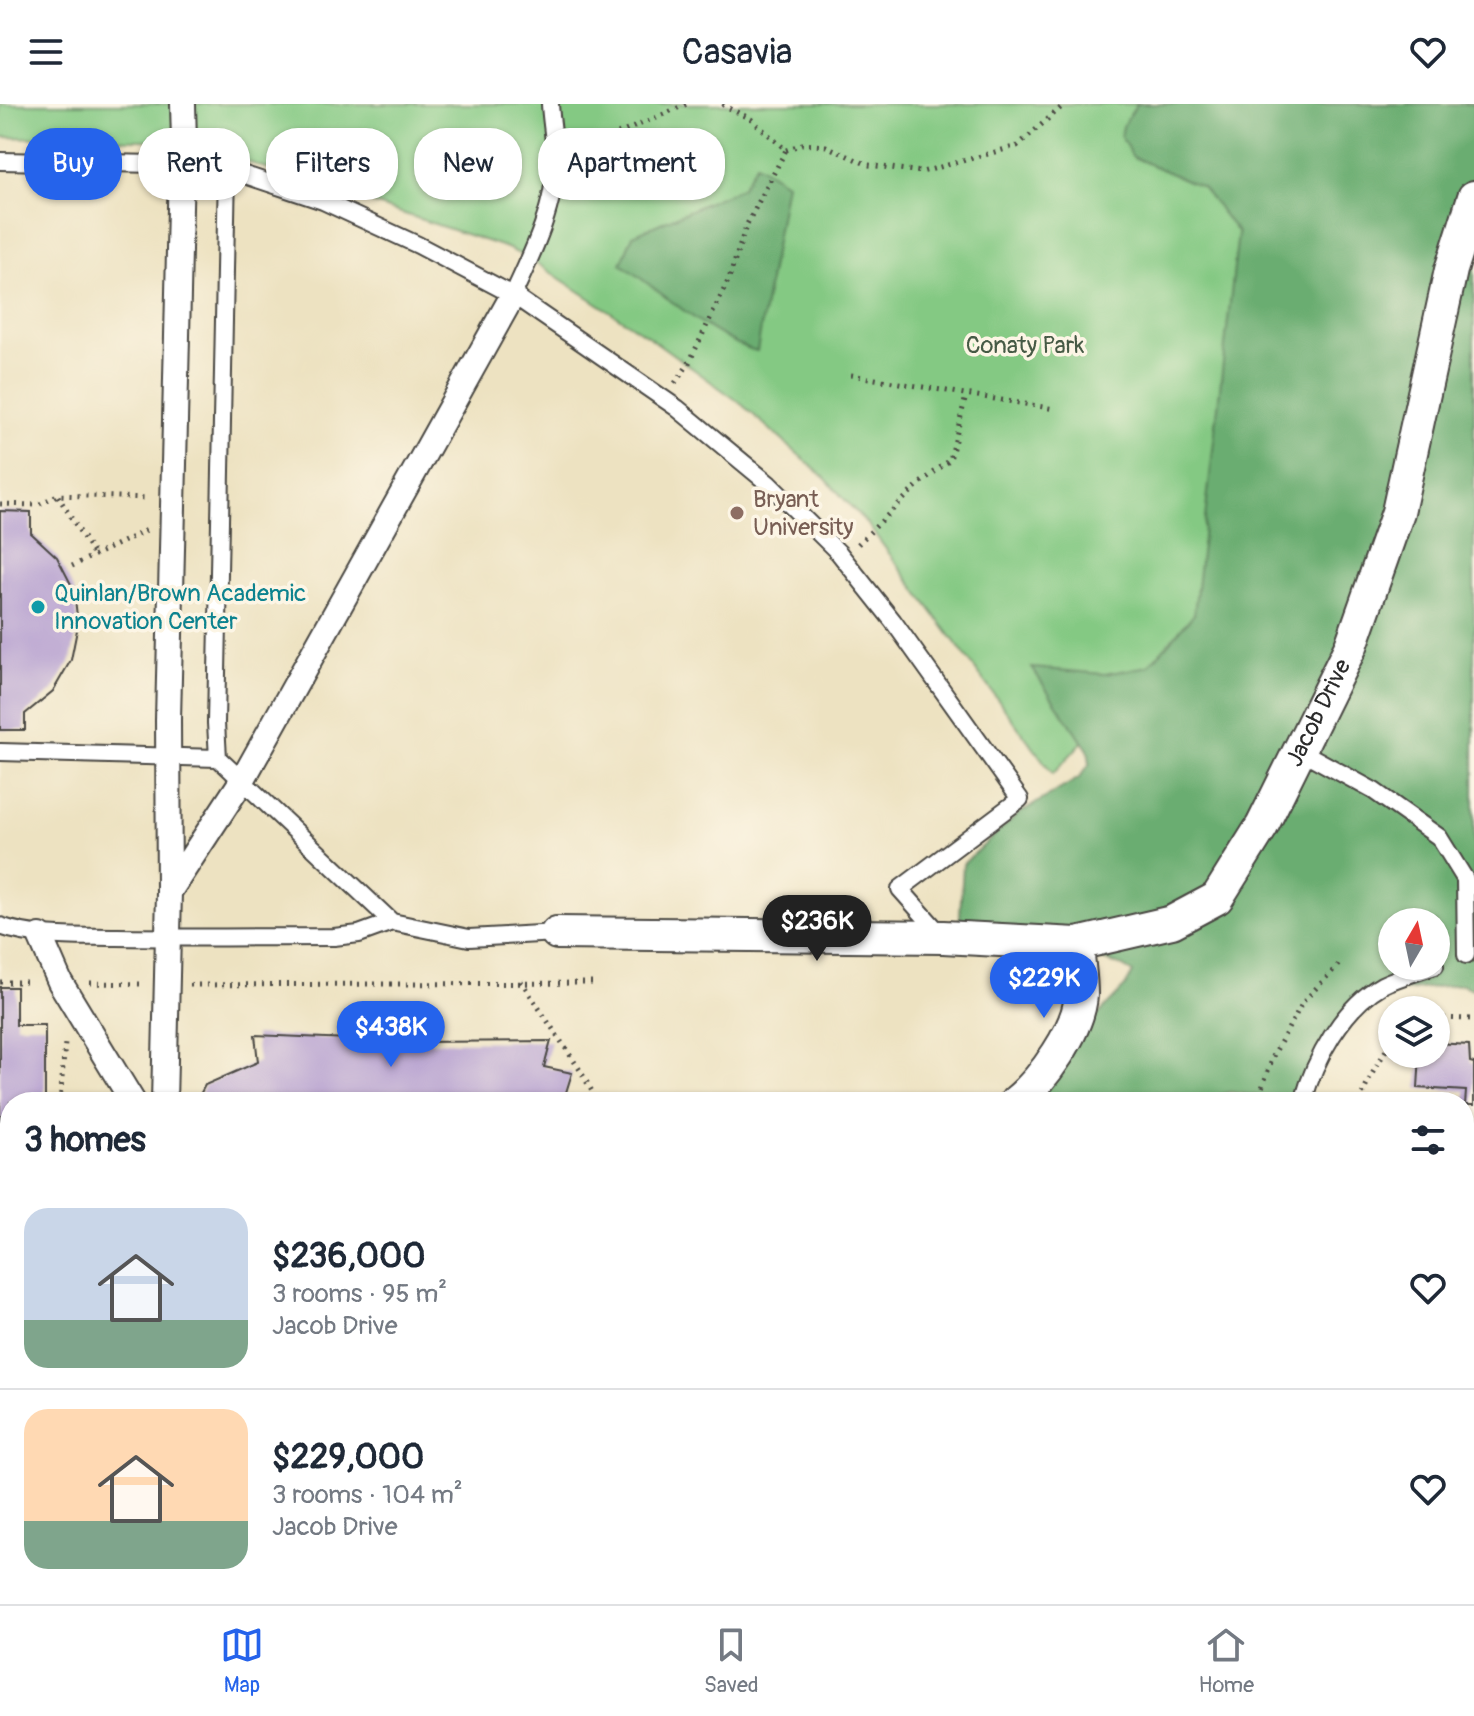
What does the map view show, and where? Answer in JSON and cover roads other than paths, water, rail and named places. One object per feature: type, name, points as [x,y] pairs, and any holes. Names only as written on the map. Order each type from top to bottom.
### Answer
[{"type":"street","points":[[183,104],[184,128]]},
{"type":"street","name":"Jacob Drive","points":[[557,933],[943,937],[1077,944],[1172,922],[1217,898],[1262,826],[1351,646],[1398,512],[1451,270],[1474,197]]},
{"type":"street","points":[[164,1092],[180,200]]},
{"type":"street","points":[[169,892],[243,779],[513,295]]},
{"type":"street","points":[[40,936],[65,990],[127,1092]]},
{"type":"street","points":[[1028,1092],[1068,1037],[1081,997],[1077,944]]},
{"type":"lane","points":[[513,295],[530,259],[549,201],[555,162],[550,104]]},
{"type":"lane","points":[[0,161],[138,164]]},
{"type":"lane","points":[[250,177],[323,201],[418,245],[513,295],[663,398],[769,484],[844,558],[893,621],[1020,799],[900,889],[943,937]]},
{"type":"lane","points":[[218,758],[216,723],[226,200]]},
{"type":"lane","points":[[1301,751],[1374,791],[1439,837],[1465,879],[1470,957],[1450,962]]},
{"type":"lane","points":[[0,752],[218,758],[392,922]]},
{"type":"lane","points":[[0,926],[18,933],[40,936],[168,938],[334,937],[359,934],[392,922],[469,938],[557,933]]},
{"type":"lane","points":[[1306,1092],[1321,1053],[1355,1006],[1382,985],[1396,980]]},
{"type":"place","name":"Bryant University","points":[[737,513]]},
{"type":"place","name":"Quinlan/Brown Academic Innovation Center","points":[[38,607]]},
{"type":"park label","name":"Conaty Park","points":[[1025,345]]}]
